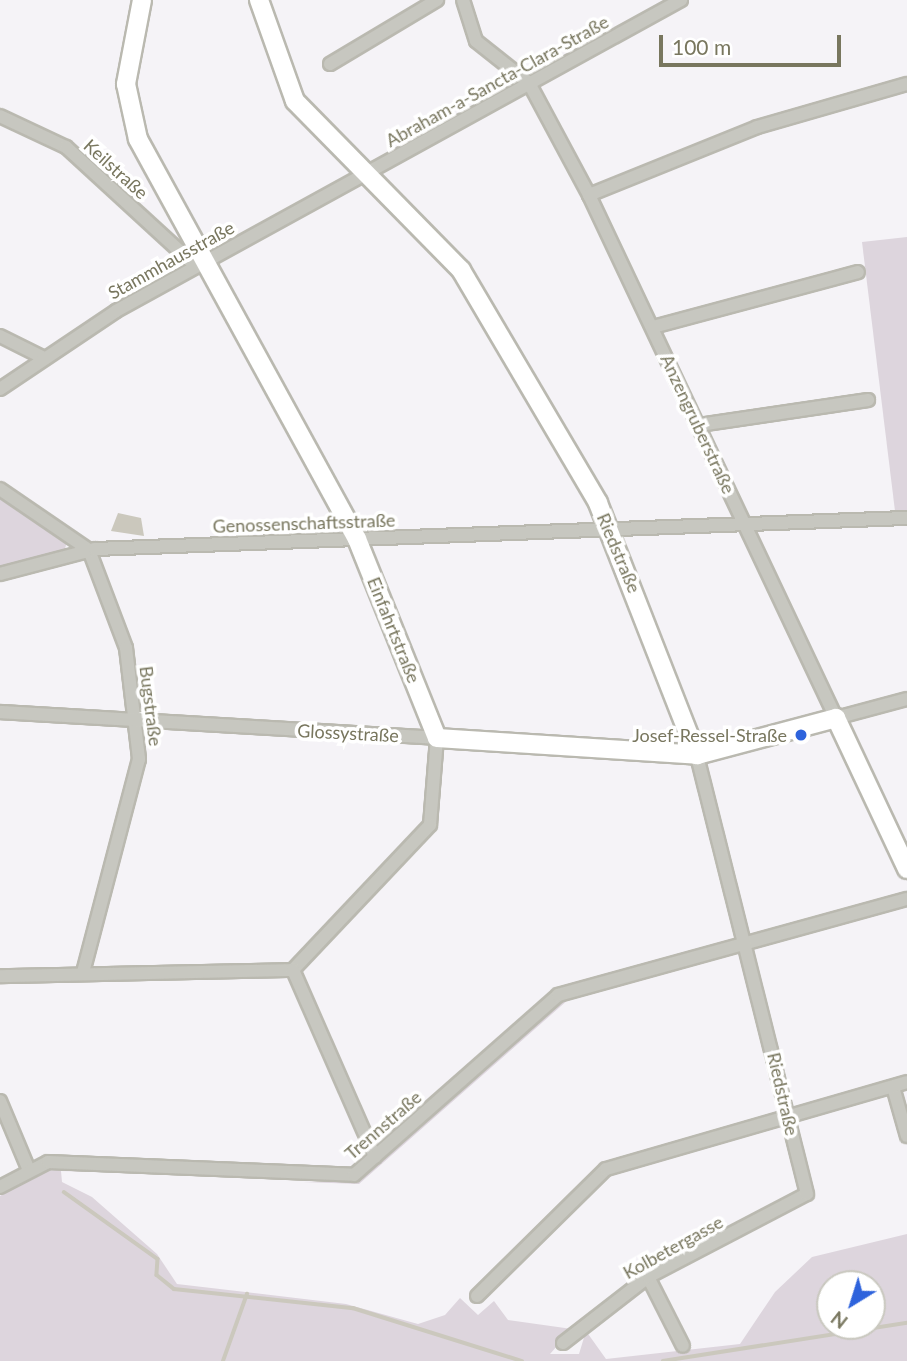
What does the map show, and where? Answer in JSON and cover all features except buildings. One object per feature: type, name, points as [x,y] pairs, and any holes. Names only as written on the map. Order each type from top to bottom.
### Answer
[{"type":"street","name":"Einfahrtstraße","points":[[142,0],[127,60],[128,103],[138,139],[200,262],[357,538],[438,738],[430,825],[293,970]]},
{"type":"street","name":"Riedstraße","points":[[259,0],[289,92],[461,270],[613,529],[697,755],[748,941],[807,1194]]},
{"type":"street","points":[[330,64],[437,0]]},
{"type":"street","name":"Anzengruberstraße","points":[[463,0],[482,49],[529,83],[589,195],[907,869]]},
{"type":"street","name":"Abraham-a-Sancta-Clara-Straße","points":[[366,173],[681,0]]},
{"type":"street","points":[[589,195],[757,127],[907,84]]},
{"type":"street","name":"Keilstraße","points":[[0,116],[66,147],[200,262]]},
{"type":"street","name":"Stammhausstraße","points":[[0,389],[44,358],[200,262],[366,173]]},
{"type":"street","points":[[653,327],[858,272]]},
{"type":"street","points":[[0,336],[44,358]]},
{"type":"street","points":[[699,425],[868,400]]},
{"type":"street","points":[[0,489],[89,550]]},
{"type":"street","name":"Genossenschaftsstraße","points":[[0,574],[89,550],[907,518]]},
{"type":"street","name":"Bugstraße","points":[[83,973],[139,759],[126,648],[89,550]]},
{"type":"street","points":[[697,755],[907,699]]},
{"type":"street","name":"Glossystraße","points":[[0,712],[697,755]]},
{"type":"street","name":"Trennstraße","points":[[0,1187],[28,1168],[48,1162],[354,1175],[558,995],[748,941],[907,900]]},
{"type":"street","points":[[0,976],[293,970],[374,1157]]},
{"type":"street","points":[[477,1296],[606,1169],[789,1119],[907,1082]]},
{"type":"street","points":[[893,1087],[907,1136]]},
{"type":"street","points":[[0,1101],[28,1168]]},
{"type":"street","name":"Kolbetergasse","points":[[563,1343],[648,1277],[807,1194]]},
{"type":"street","points":[[648,1277],[683,1346]]},
{"type":"shaded area","points":[[907,237],[907,510],[895,511],[862,242]]},
{"type":"shaded area","points":[[0,493],[67,541],[65,549],[0,570]]},
{"type":"shaded area","points":[[118,513],[141,518],[144,536],[111,531]]},
{"type":"shaded area","points":[[569,999],[359,1184],[303,1182],[353,1181],[558,1001]]},
{"type":"shaded area","points":[[46,1166],[261,1176],[61,1171],[62,1182],[92,1197],[157,1254],[177,1284],[346,1304],[418,1324],[445,1315],[460,1298],[478,1315],[494,1301],[508,1320],[572,1329],[550,1354],[579,1354],[586,1331],[606,1359],[740,1344],[775,1292],[812,1257],[907,1234],[907,1361],[0,1361],[0,1196]]},
{"type":"waterway","points":[[64,1192],[158,1259],[157,1275],[174,1289],[353,1308],[522,1361]]},
{"type":"waterway","points":[[223,1361],[247,1294]]},
{"type":"waterway","points":[[663,1361],[907,1323]]},
{"type":"place","name":"Josef-Ressel-Straße","points":[[801,735]]}]
